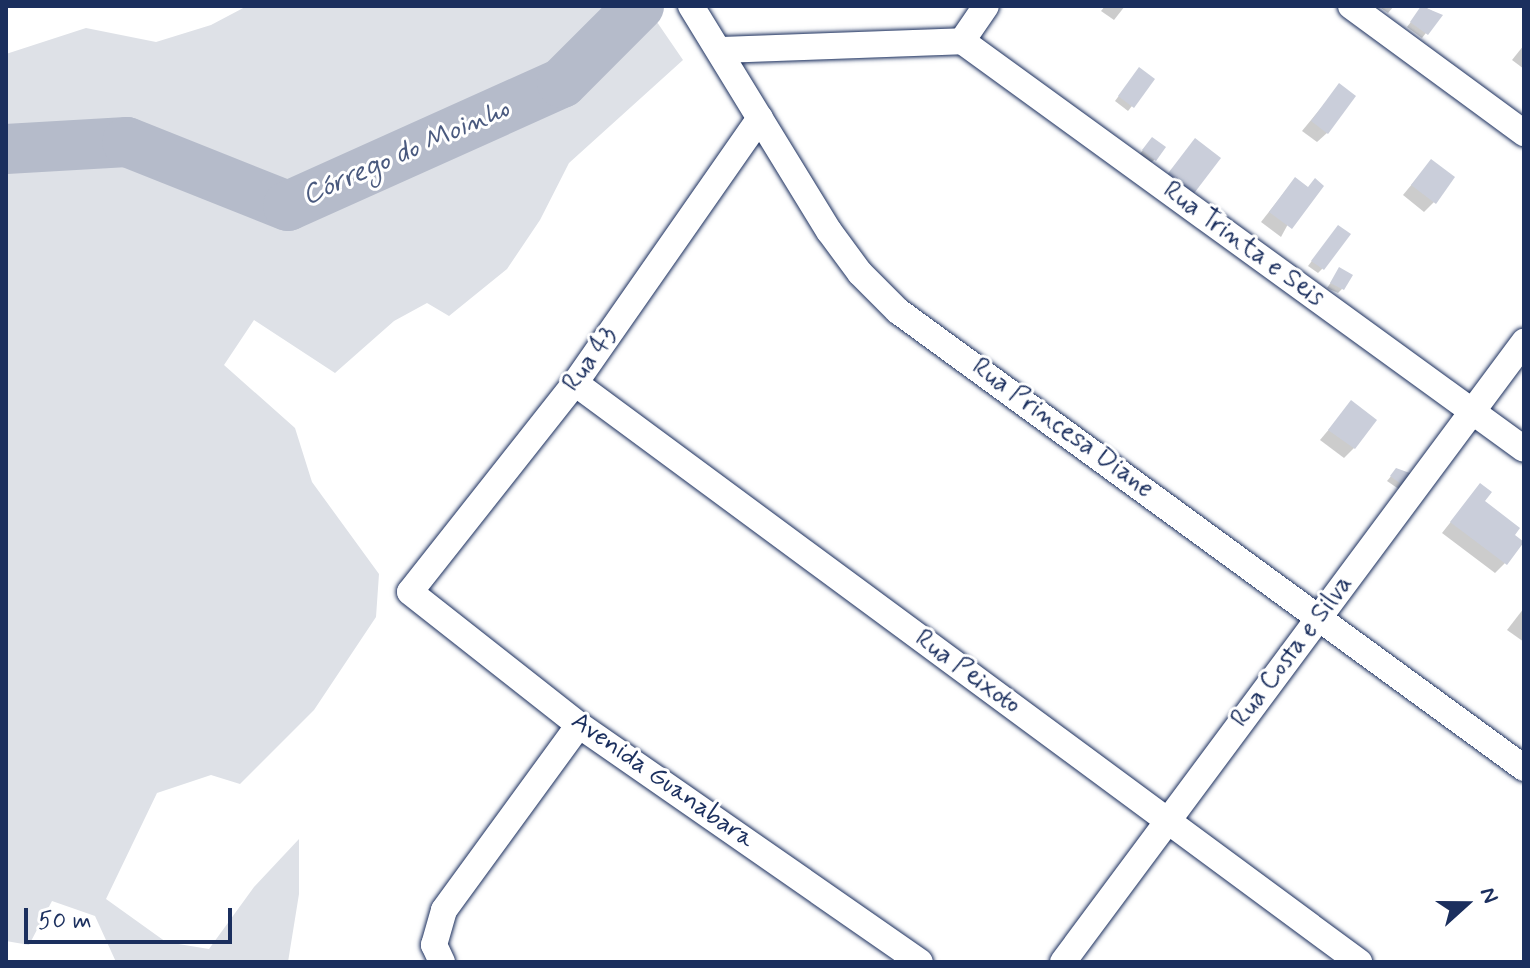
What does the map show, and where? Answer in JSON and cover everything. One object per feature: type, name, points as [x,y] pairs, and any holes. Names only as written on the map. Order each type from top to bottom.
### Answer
[{"type":"street","points":[[721,50],[962,41],[986,6]]},
{"type":"street","points":[[1351,6],[1524,133]]},
{"type":"street","name":"Rua Princesa Diane","points":[[692,8],[721,50],[829,231],[860,273],[898,311],[1321,616],[1524,768]]},
{"type":"street","name":"Rua Trinta e Seis","points":[[962,41],[1524,449]]},
{"type":"street","name":"Rua 43","points":[[410,592],[575,383],[760,118]]},
{"type":"street","name":"Rua Costa e Silva","points":[[1063,962],[1165,819],[1321,616],[1524,342]]},
{"type":"street","name":"Rua Peixoto","points":[[575,383],[1359,962]]},
{"type":"street","name":"Avenida Guanabara","points":[[410,592],[579,725],[920,962]]},
{"type":"street","points":[[442,962],[434,945],[444,910],[579,725]]},
{"type":"shaded area","points":[[247,6],[646,6],[683,60],[569,163],[540,220],[507,269],[449,316],[427,303],[394,321],[335,373],[254,320],[224,365],[295,428],[312,482],[379,574],[376,617],[314,710],[240,784],[211,775],[157,793],[106,899],[166,942],[209,949],[254,887],[299,839],[299,894],[288,962],[116,962],[95,916],[52,901],[29,945],[6,941],[6,54],[86,28],[156,42],[211,25]]},
{"type":"building","points":[[1421,6],[1443,15],[1428,35],[1410,22]]},
{"type":"building","points":[[1139,67],[1155,79],[1134,108],[1118,96]]},
{"type":"building","points":[[1339,83],[1356,96],[1328,134],[1311,121]]},
{"type":"building","points":[[1152,137],[1166,147],[1156,161],[1142,150]]},
{"type":"building","points":[[1195,138],[1221,158],[1192,196],[1166,176]]},
{"type":"building","points":[[1431,159],[1455,177],[1436,204],[1411,185]]},
{"type":"building","points":[[1295,177],[1308,187],[1315,178],[1324,186],[1292,229],[1269,212]]},
{"type":"building","points":[[1338,225],[1351,234],[1324,270],[1311,261]]},
{"type":"building","points":[[1339,267],[1353,275],[1344,290],[1330,283]]},
{"type":"building","points":[[1351,400],[1377,420],[1355,449],[1328,430]]},
{"type":"building","points":[[1396,468],[1418,476],[1408,489],[1390,476]]},
{"type":"building","points":[[1480,483],[1492,492],[1485,501],[1520,528],[1515,535],[1524,542],[1507,565],[1450,522]]},
{"type":"waterway","name":"Córrego do Moinho","points":[[6,149],[127,142],[288,206],[562,83],[639,6]]}]
